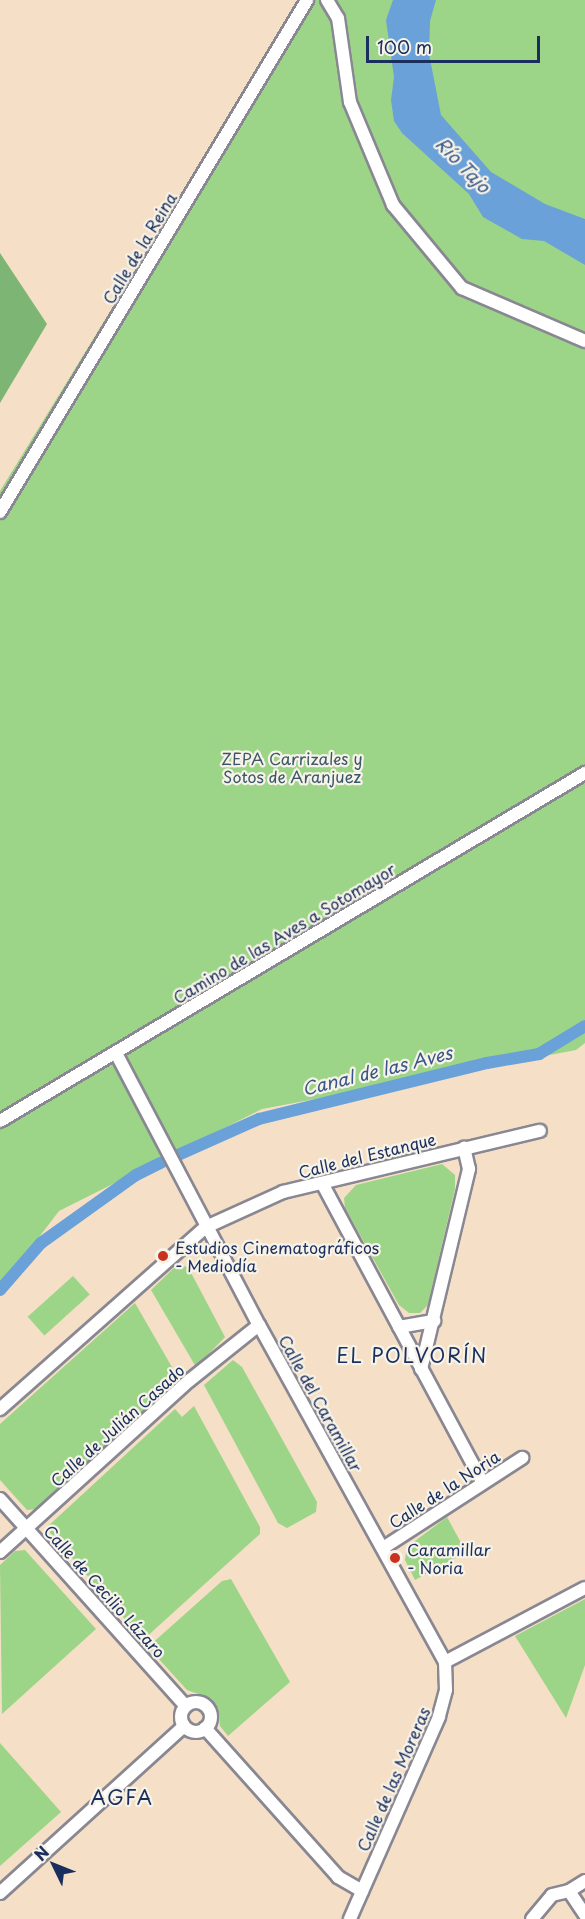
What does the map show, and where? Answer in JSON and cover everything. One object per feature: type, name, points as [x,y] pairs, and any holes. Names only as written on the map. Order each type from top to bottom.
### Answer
[{"type":"street","name":"Calle de la Reina","points":[[0,512],[307,0]]},
{"type":"street","points":[[327,0],[338,18],[350,102],[393,205],[462,288],[585,341]]},
{"type":"street","name":"Camino de las Aves a Sotomayor","points":[[0,1121],[585,772]]},
{"type":"street","name":"Calle del Caramillar","points":[[116,1053],[206,1227],[445,1662]]},
{"type":"street","name":"Calle del Estanque","points":[[0,1409],[206,1227],[283,1192],[540,1131]]},
{"type":"street","points":[[421,1369],[469,1169],[464,1148]]},
{"type":"street","points":[[322,1183],[483,1483]]},
{"type":"street","points":[[399,1328],[434,1321]]},
{"type":"street","name":"Calle de Julián Casado","points":[[0,1552],[190,1380],[259,1325]]},
{"type":"street","name":"Calle de la Noria","points":[[383,1548],[522,1458]]},
{"type":"street","name":"Calle de Cecilio Lázaro","points":[[0,1499],[186,1706]]},
{"type":"street","points":[[445,1662],[585,1588]]},
{"type":"street","name":"Calle de las Moreras","points":[[350,1919],[439,1717],[446,1690],[445,1662]]},
{"type":"street","points":[[197,1702],[207,1707],[211,1718],[205,1728],[194,1732],[183,1726],[181,1715],[186,1706],[197,1702]]},
{"type":"street","points":[[0,1893],[183,1726]]},
{"type":"street","points":[[205,1728],[338,1877],[362,1891]]},
{"type":"street","points":[[532,1919],[552,1895],[569,1891],[585,1881]]},
{"type":"street","points":[[569,1891],[585,1915]]},
{"type":"green space","name":"ZEPA Carrizales y Sotos de Aranjuez","points":[[301,0],[585,0],[585,1043],[576,1050],[262,1109],[59,1211],[0,1288],[0,491]]},
{"type":"green space","points":[[0,253],[47,324],[0,403]]},
{"type":"green space","points":[[442,1164],[455,1175],[455,1189],[428,1305],[420,1313],[409,1313],[399,1305],[345,1208],[344,1198],[356,1185]]},
{"type":"green space","points":[[177,1265],[188,1267],[225,1337],[196,1367],[151,1290]]},
{"type":"green space","points":[[73,1276],[90,1295],[44,1335],[28,1317]]},
{"type":"green space","points":[[135,1303],[180,1381],[37,1509],[27,1510],[0,1480],[0,1424]]},
{"type":"green space","points":[[233,1360],[242,1367],[317,1502],[316,1512],[287,1528],[278,1523],[204,1385]]},
{"type":"green space","points":[[194,1406],[260,1527],[260,1534],[143,1640],[46,1528],[175,1409],[182,1417]]},
{"type":"green space","points":[[447,1517],[466,1552],[415,1580],[405,1560],[407,1547]]},
{"type":"green space","points":[[25,1550],[96,1629],[2,1714],[0,1565],[15,1551]]},
{"type":"green space","points":[[231,1579],[290,1682],[228,1736],[220,1726],[218,1709],[212,1699],[187,1690],[148,1647],[222,1581]]},
{"type":"green space","points":[[585,1599],[585,1665],[566,1718],[515,1636]]},
{"type":"green space","points":[[0,1743],[61,1812],[0,1866]]},
{"type":"water","name":"Río Tajo","points":[[393,0],[436,0],[430,21],[429,54],[441,115],[491,172],[545,204],[585,219],[585,265],[544,241],[522,239],[483,217],[469,194],[402,133],[394,121],[391,100],[394,77],[386,20]]},
{"type":"waterway","name":"Canal de las Aves","points":[[178,1155],[259,1119],[487,1063],[539,1054],[585,1026]]},
{"type":"waterway","name":"Canal de las Aves","points":[[0,1290],[41,1243],[136,1175],[161,1163]]},
{"type":"place","name":"Estudios Cinematográficos - Mediodía","points":[[163,1256]]},
{"type":"place","name":"Caramillar - Noria","points":[[395,1558]]},
{"type":"district","name":"EL POLVORÍN","points":[[412,1355]]},
{"type":"district","name":"AGFA","points":[[122,1797]]}]
